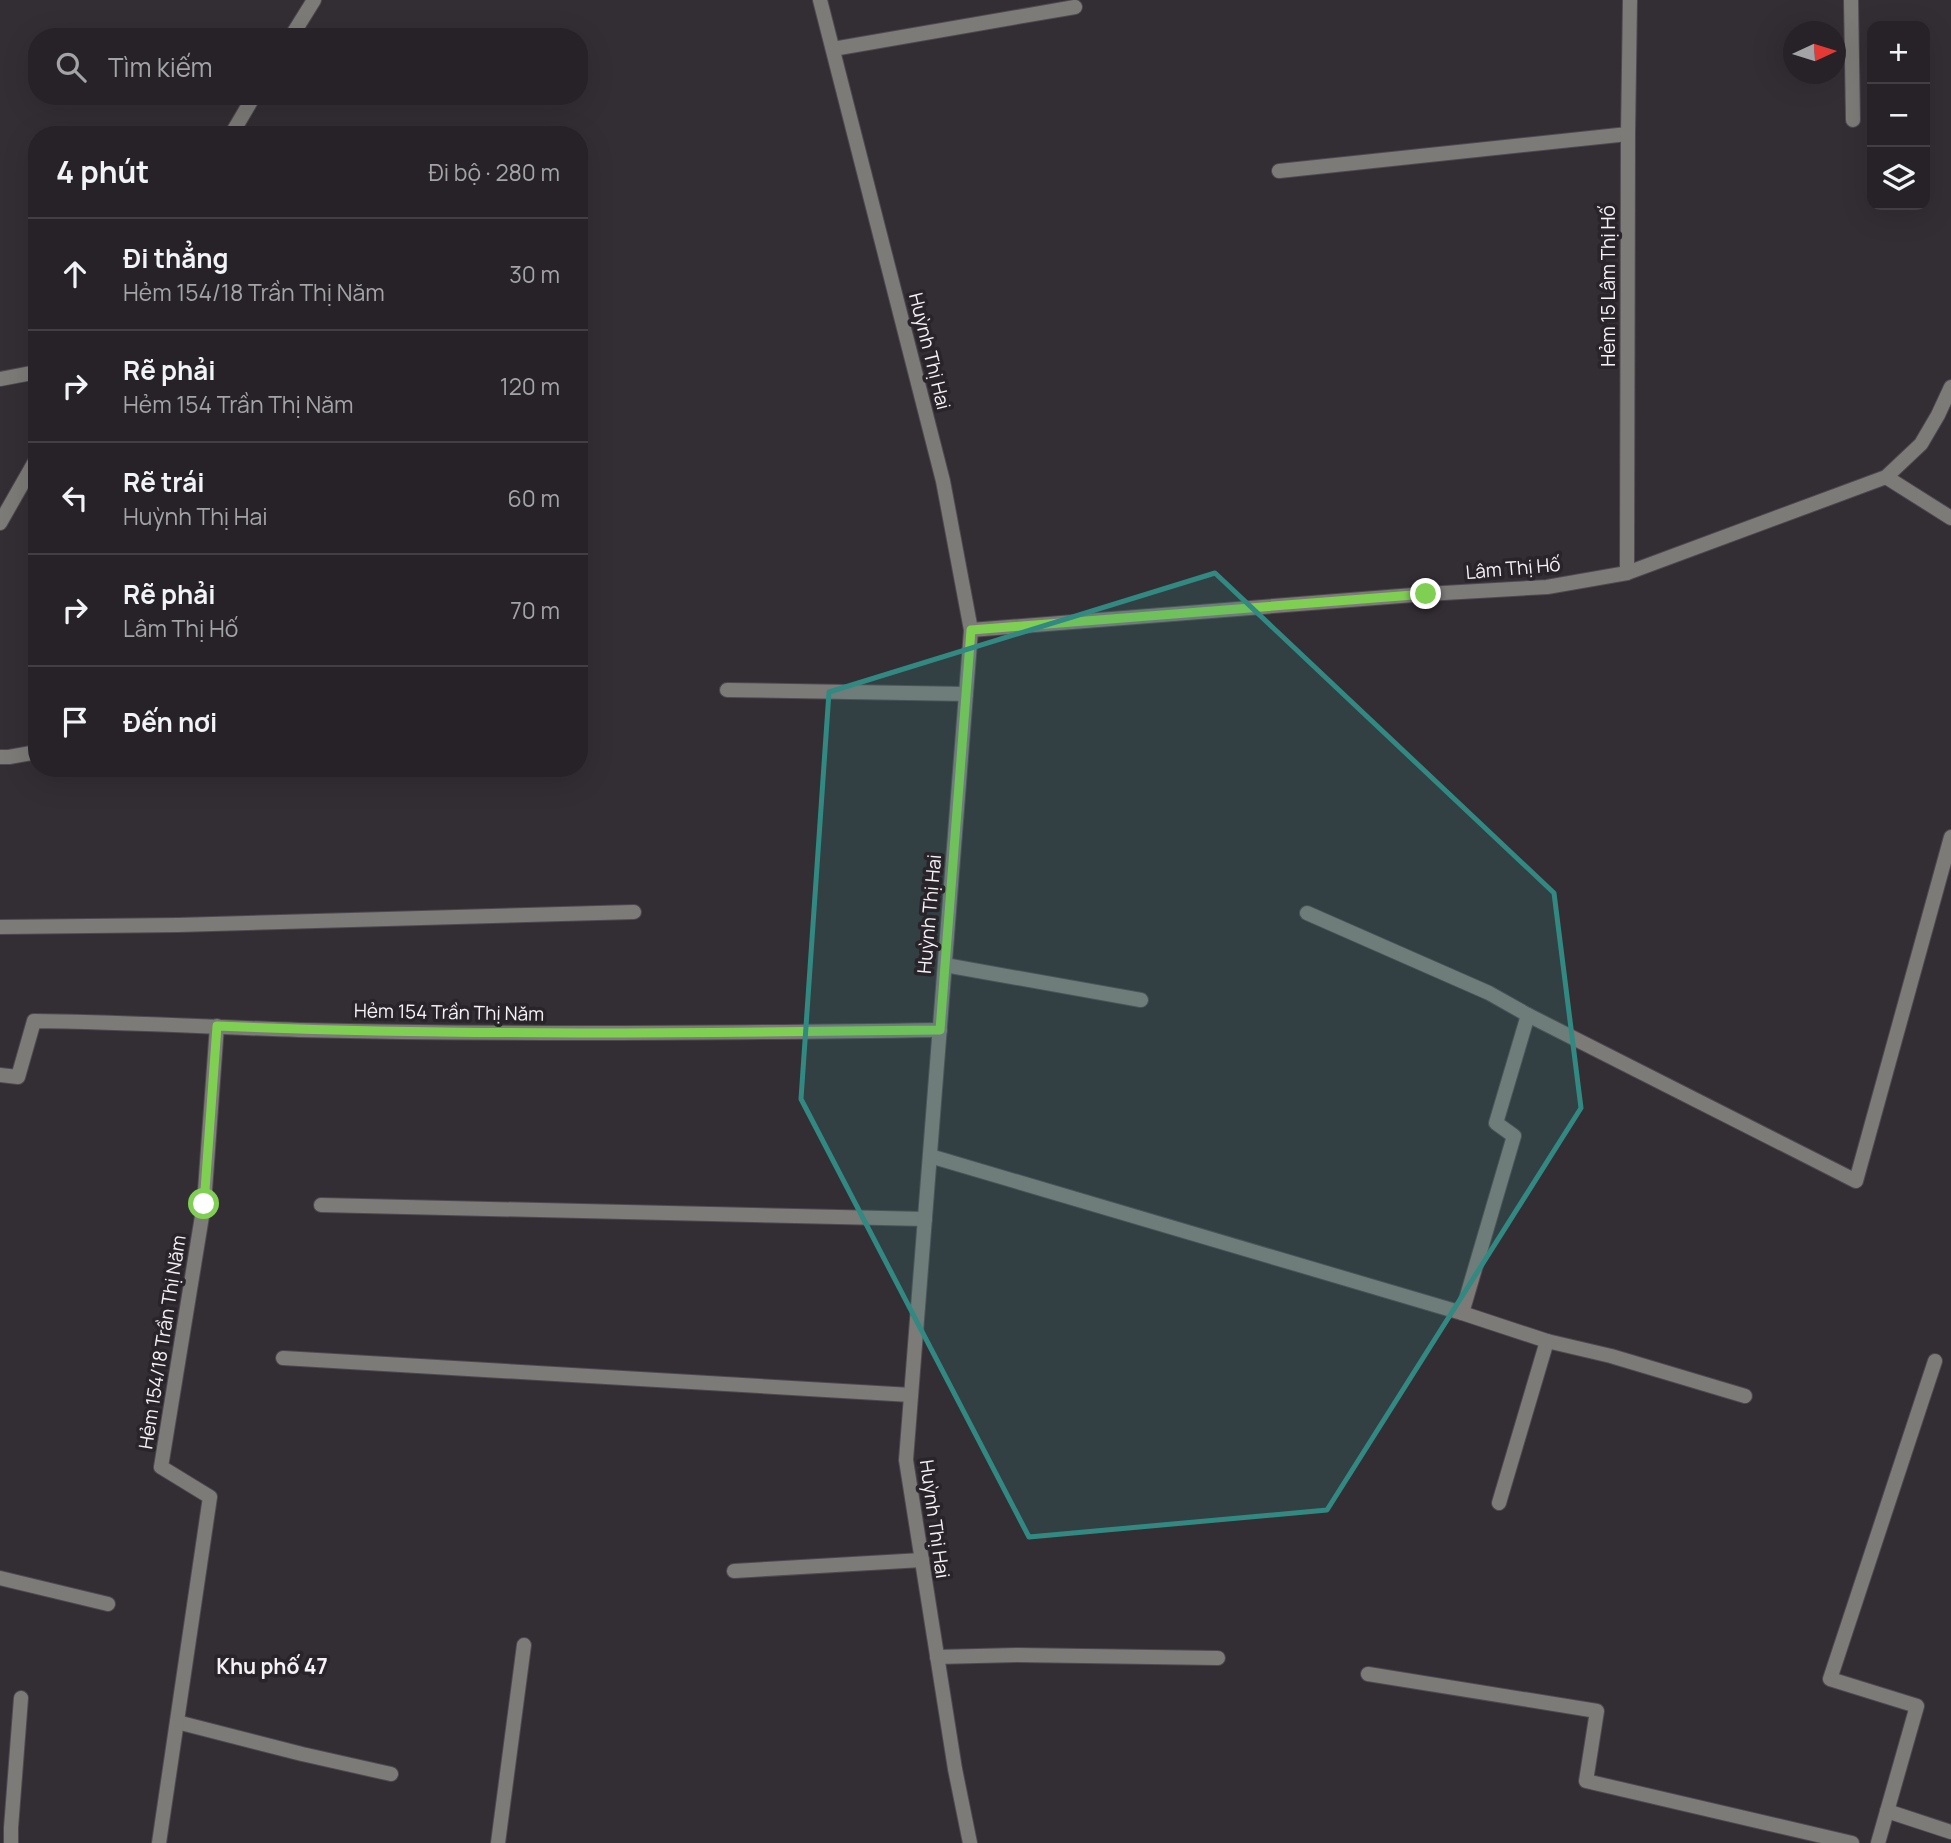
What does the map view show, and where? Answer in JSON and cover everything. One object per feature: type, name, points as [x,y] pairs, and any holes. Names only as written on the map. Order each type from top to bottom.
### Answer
[{"type":"street","points":[[297,28],[314,0]]},
{"type":"street","name":"Huỳnh Thị Hai","points":[[820,0],[943,481],[971,630],[906,1460],[955,1769],[970,1843]]},
{"type":"street","name":"Hẻm 15 Lâm Thị Hố","points":[[1627,573],[1630,0]]},
{"type":"street","points":[[1851,0],[1853,120]]},
{"type":"street","points":[[833,49],[1075,7]]},
{"type":"street","points":[[236,126],[249,105]]},
{"type":"street","points":[[1279,171],[1628,134]]},
{"type":"street","points":[[0,379],[28,374]]},
{"type":"street","name":"Lâm Thị Hố","points":[[971,630],[1547,587],[1627,573],[1886,477],[1921,444],[1951,387]]},
{"type":"street","points":[[0,523],[28,474]]},
{"type":"street","points":[[1886,477],[1951,518]]},
{"type":"street","points":[[727,690],[966,694]]},
{"type":"street","points":[[0,757],[28,754]]},
{"type":"street","points":[[1307,913],[1489,993],[1528,1016],[1856,1181],[1951,838]]},
{"type":"street","points":[[0,927],[178,925],[634,912]]},
{"type":"street","points":[[945,965],[1141,1000]]},
{"type":"street","points":[[1462,1313],[1514,1136],[1496,1123],[1528,1016]]},
{"type":"street","name":"Hẻm 154 Trần Thị Năm","points":[[0,1075],[18,1077],[34,1021],[428,1032],[688,1034],[940,1030]]},
{"type":"street","name":"Hẻm 154/18 Trần Thị Năm","points":[[159,1843],[210,1497],[161,1467],[204,1204],[217,1026]]},
{"type":"street","points":[[930,1156],[1462,1313],[1547,1341],[1611,1356],[1745,1396]]},
{"type":"street","points":[[321,1205],[925,1219]]},
{"type":"street","points":[[1499,1503],[1547,1341]]},
{"type":"street","points":[[284,1358],[911,1395]]},
{"type":"street","points":[[1878,1843],[1917,1706],[1830,1679],[1934,1361]]},
{"type":"street","points":[[734,1571],[922,1560]]},
{"type":"street","points":[[0,1578],[108,1604]]},
{"type":"street","points":[[498,1843],[524,1645]]},
{"type":"street","points":[[937,1657],[1017,1655],[1218,1658]]},
{"type":"street","points":[[1368,1674],[1597,1711],[1586,1781],[1852,1843]]},
{"type":"street","points":[[11,1843],[21,1699]]},
{"type":"street","points":[[177,1721],[391,1774]]},
{"type":"street","points":[[1887,1811],[1951,1832]]},
{"type":"highlighted area","points":[[1215,573],[1554,893],[1581,1108],[1327,1510],[1029,1537],[801,1099],[829,692]]},
{"type":"district","name":"Khu phố 47","points":[[272,1666]]},
{"type":"route","points":[[204,1204],[217,1026],[298,1030],[688,1034],[940,1030],[971,630],[1426,594]]}]
